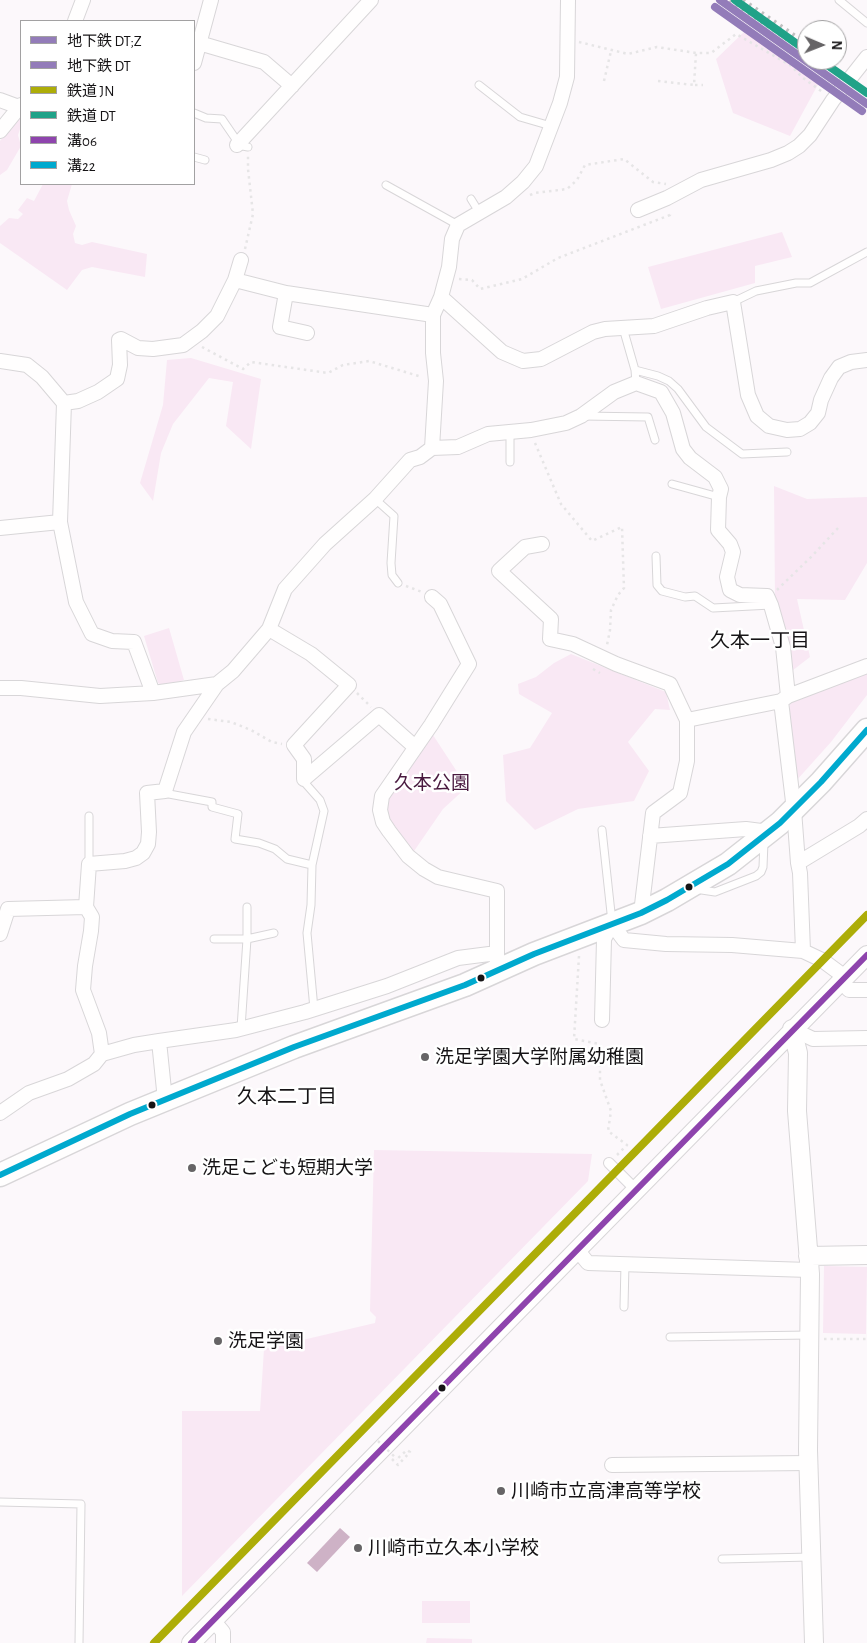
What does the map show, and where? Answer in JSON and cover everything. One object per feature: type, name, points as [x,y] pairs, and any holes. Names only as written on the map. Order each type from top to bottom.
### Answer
[{"type":"main road","points":[[0,1175],[130,1114],[294,1047],[465,985],[497,962],[534,954],[580,937],[641,913],[691,888],[728,864],[766,835],[794,810],[867,730]]},
{"type":"street","points":[[75,20],[83,0]]},
{"type":"street","points":[[195,59],[211,0]]},
{"type":"street","points":[[242,146],[292,86],[370,0]]},
{"type":"street","points":[[432,448],[436,381],[432,353],[433,315],[441,297],[449,267],[452,239],[458,225],[506,197],[523,182],[536,166],[567,78],[568,0]]},
{"type":"street","points":[[199,43],[264,62],[292,86]]},
{"type":"street","points":[[638,210],[667,198],[701,180],[788,153],[810,135],[833,100],[866,60]]},
{"type":"street","points":[[0,100],[20,106],[0,131]]},
{"type":"street","points":[[64,403],[78,401],[98,392],[117,379],[120,365],[119,340],[121,339],[138,348],[153,349],[183,345],[202,331],[217,316],[235,280],[241,260]]},
{"type":"street","points":[[235,280],[286,293],[433,315]]},
{"type":"street","points":[[286,293],[280,327],[307,332]]},
{"type":"street","points":[[441,297],[502,352],[523,361],[541,359],[593,332],[605,329],[664,324],[707,308],[734,302],[748,396],[757,416],[768,426],[787,430],[800,429],[810,423],[818,414],[828,385],[839,367],[851,362],[867,360]]},
{"type":"street","points":[[0,361],[27,364],[42,377],[64,403],[60,522],[76,602],[92,634],[112,641],[134,642],[153,693]]},
{"type":"street","points":[[102,1054],[99,1033],[83,990],[92,917],[86,907],[89,864],[125,862],[143,853],[148,844],[149,832],[147,793],[165,791],[184,732],[217,684],[233,672],[269,629],[285,589],[325,544],[375,499],[410,460],[420,457],[432,448],[458,447],[488,434],[531,430],[566,423],[581,416],[636,376],[661,392],[674,413],[683,450],[715,478],[721,489],[718,530],[730,544],[732,552],[727,577],[730,590],[740,595],[769,600],[783,647],[785,698],[800,873],[803,952]]},
{"type":"street","points":[[0,528],[60,522]]},
{"type":"street","points":[[542,544],[525,547],[499,572],[551,619],[550,638],[573,644],[670,684],[686,720],[687,761],[680,793],[653,813],[641,913]]},
{"type":"street","points":[[0,1113],[29,1093],[68,1080],[94,1064],[102,1054],[134,1045],[241,1028],[314,1009],[368,992],[458,958],[497,962],[497,890],[438,877],[424,870],[408,856],[383,822],[380,810],[382,796],[469,664],[440,604],[432,596]]},
{"type":"street","points":[[269,629],[311,654],[349,685],[294,745],[304,759],[304,779]]},
{"type":"street","points":[[686,720],[785,698],[867,666]]},
{"type":"street","points":[[0,688],[29,688],[100,696],[153,693],[217,684]]},
{"type":"street","points":[[304,779],[379,715],[415,747]]},
{"type":"street","points":[[798,863],[860,826],[867,819]]},
{"type":"street","points":[[650,836],[746,829],[766,835]]},
{"type":"street","points":[[0,934],[8,909],[86,907]]},
{"type":"street","points":[[602,1020],[604,939],[612,924],[624,940],[666,944],[732,945],[803,952],[822,960],[843,979],[849,990],[867,990]]},
{"type":"street","points":[[191,1643],[867,955]]},
{"type":"street","points":[[368,992],[376,1017]]},
{"type":"street","points":[[792,1030],[813,1039],[867,1038]]},
{"type":"street","points":[[792,1030],[798,1053],[797,1111],[815,1337],[809,1462],[814,1643]]},
{"type":"street","points":[[159,1041],[165,1100]]},
{"type":"street","points":[[609,1163],[630,1184]]},
{"type":"street","points":[[578,1251],[588,1263],[625,1264],[809,1263],[867,1255]]},
{"type":"street","points":[[612,1465],[809,1462]]},
{"type":"street","points":[[213,1620],[223,1632],[223,1643]]},
{"type":"lane","points":[[839,0],[867,24]]},
{"type":"lane","points":[[479,85],[520,117],[551,126]]},
{"type":"lane","points":[[195,113],[206,118],[222,119],[242,146]]},
{"type":"lane","points":[[195,157],[205,160]]},
{"type":"lane","points":[[386,185],[458,225]]},
{"type":"lane","points":[[470,199],[479,212]]},
{"type":"lane","points":[[734,302],[756,291],[810,283],[867,252]]},
{"type":"lane","points":[[623,328],[636,376],[658,376],[669,381],[678,389],[706,428],[742,454],[786,452]]},
{"type":"lane","points":[[581,416],[648,417],[655,440]]},
{"type":"lane","points":[[510,432],[510,462]]},
{"type":"lane","points":[[672,484],[719,497]]},
{"type":"lane","points":[[375,499],[394,516],[390,563],[392,575],[398,583]]},
{"type":"lane","points":[[656,556],[657,585],[662,591],[685,597],[695,596],[713,608],[769,600]]},
{"type":"lane","points":[[304,779],[305,784],[320,800],[324,811],[312,865],[311,906],[307,933],[314,1009]]},
{"type":"lane","points":[[165,791],[169,794],[212,802],[212,807],[238,814],[235,838],[259,843],[275,849],[288,858],[312,865]]},
{"type":"lane","points":[[89,816],[89,864]]},
{"type":"lane","points":[[602,830],[612,924]]},
{"type":"lane","points":[[241,1028],[247,939],[247,907]]},
{"type":"lane","points":[[214,939],[247,939],[274,933]]},
{"type":"lane","points":[[624,1307],[625,1264]]},
{"type":"lane","points":[[670,1337],[815,1337]]},
{"type":"lane","points":[[0,1502],[81,1504],[79,1643]]},
{"type":"lane","points":[[722,1559],[812,1557]]},
{"type":"path","points":[[568,41],[586,43],[628,54],[657,47],[696,53],[712,53],[736,34],[790,65],[803,78],[833,100]]},
{"type":"path","points":[[604,81],[611,50]]},
{"type":"path","points":[[694,85],[696,53]]},
{"type":"path","points":[[658,81],[703,85]]},
{"type":"path","points":[[242,146],[248,169],[253,214],[247,243]]},
{"type":"path","points":[[506,197],[514,201],[535,192],[567,189],[577,180],[585,165],[624,159],[650,180],[665,184]]},
{"type":"path","points":[[449,267],[459,267],[460,280],[472,280],[480,289],[522,278],[558,258],[670,215],[666,208],[667,198]]},
{"type":"path","points":[[190,340],[243,369],[251,362],[328,373],[343,365],[369,361],[436,381]]},
{"type":"path","points":[[531,430],[560,504],[592,541],[622,527],[624,588],[618,595],[611,610],[610,630],[604,658]]},
{"type":"path","points":[[769,600],[773,593],[813,556],[838,528]]},
{"type":"path","points":[[398,583],[432,596]]},
{"type":"path","points":[[349,685],[379,715]]},
{"type":"path","points":[[194,718],[231,722],[272,742],[294,745]]},
{"type":"path","points":[[580,937],[574,1039],[600,1044],[600,1080],[611,1111],[608,1131],[627,1145],[609,1163]]},
{"type":"path","points":[[815,1337],[867,1339]]},
{"type":"path","points":[[378,1440],[397,1459],[407,1450],[410,1452],[398,1465],[392,1460]]},
{"type":"green space","points":[[746,30],[797,63],[797,70],[807,70],[821,79],[790,136],[733,113],[716,59]]},
{"type":"green space","points":[[20,116],[18,135],[20,148],[7,170],[0,175],[0,141]]},
{"type":"green space","points":[[42,185],[72,185],[67,201],[76,226],[73,234],[75,243],[82,245],[92,242],[147,254],[145,277],[92,267],[82,270],[67,290],[0,243],[0,226],[9,218],[18,219],[23,214],[18,210],[27,198],[34,201]]},
{"type":"green space","points":[[782,232],[792,257],[755,266],[755,283],[661,309],[648,267]]},
{"type":"green space","points":[[191,358],[261,379],[251,449],[226,426],[233,382],[209,378],[173,424],[161,453],[153,501],[140,483],[163,405],[167,360]]},
{"type":"green space","points":[[774,486],[807,499],[867,497],[867,563],[845,600],[797,599],[810,657],[788,674],[775,600]]},
{"type":"green space","points":[[169,628],[184,680],[164,686],[158,683],[144,636]]},
{"type":"green space","points":[[571,654],[666,692],[670,710],[655,709],[628,742],[649,771],[634,801],[578,809],[535,830],[506,801],[503,755],[530,748],[552,713],[519,694],[518,684],[536,677],[554,663]]},
{"type":"green space","points":[[867,669],[867,695],[831,742],[796,781],[789,701]]},
{"type":"green space","name":"久本公園","points":[[433,735],[467,787],[443,809],[412,854],[384,817],[384,804]]},
{"type":"green space","points":[[374,1150],[592,1154],[588,1181],[182,1596],[182,1411],[260,1411],[264,1349],[375,1323],[376,1317],[370,1311]]},
{"type":"green space","points":[[824,1266],[867,1267],[866,1334],[823,1333]]},
{"type":"green space","points":[[422,1601],[470,1601],[470,1623],[422,1623]]},
{"type":"green space","points":[[427,1638],[472,1639],[472,1643],[426,1643]]},
{"type":"shaded area","points":[[340,1528],[350,1537],[317,1572],[307,1563]]},
{"type":"railway","points":[[730,0],[797,46]]},
{"type":"railway","points":[[743,0],[797,37]]},
{"type":"railway","points":[[831,70],[843,78]]},
{"type":"metro line","name":"DT;Z","points":[[720,0],[867,104]]},
{"type":"metro line","name":"DT","points":[[715,7],[862,111]]},
{"type":"rail line","name":"DT","points":[[735,0],[797,44]]},
{"type":"rail line","name":"DT","points":[[834,70],[867,93]]},
{"type":"rail line","name":"JN","points":[[154,1643],[867,915]]},
{"type":"transit line","name":"溝22","points":[[0,1175],[130,1114],[294,1047],[465,985],[534,954],[641,913],[667,900],[728,864],[780,823],[821,782],[867,730]]},
{"type":"transit line","name":"溝06","points":[[191,1643],[867,955]]},
{"type":"place","name":"洗足学園大学附属幼稚園","points":[[425,1057]]},
{"type":"place","name":"洗足こども短期大学","points":[[192,1168]]},
{"type":"place","name":"洗足学園","points":[[218,1341]]},
{"type":"place","name":"川崎市立高津高等学校","points":[[501,1491]]},
{"type":"place","name":"川崎市立久本小学校","points":[[358,1548]]},
{"type":"district","name":"久本一丁目","points":[[760,641]]},
{"type":"district","name":"久本二丁目","points":[[287,1097]]}]
